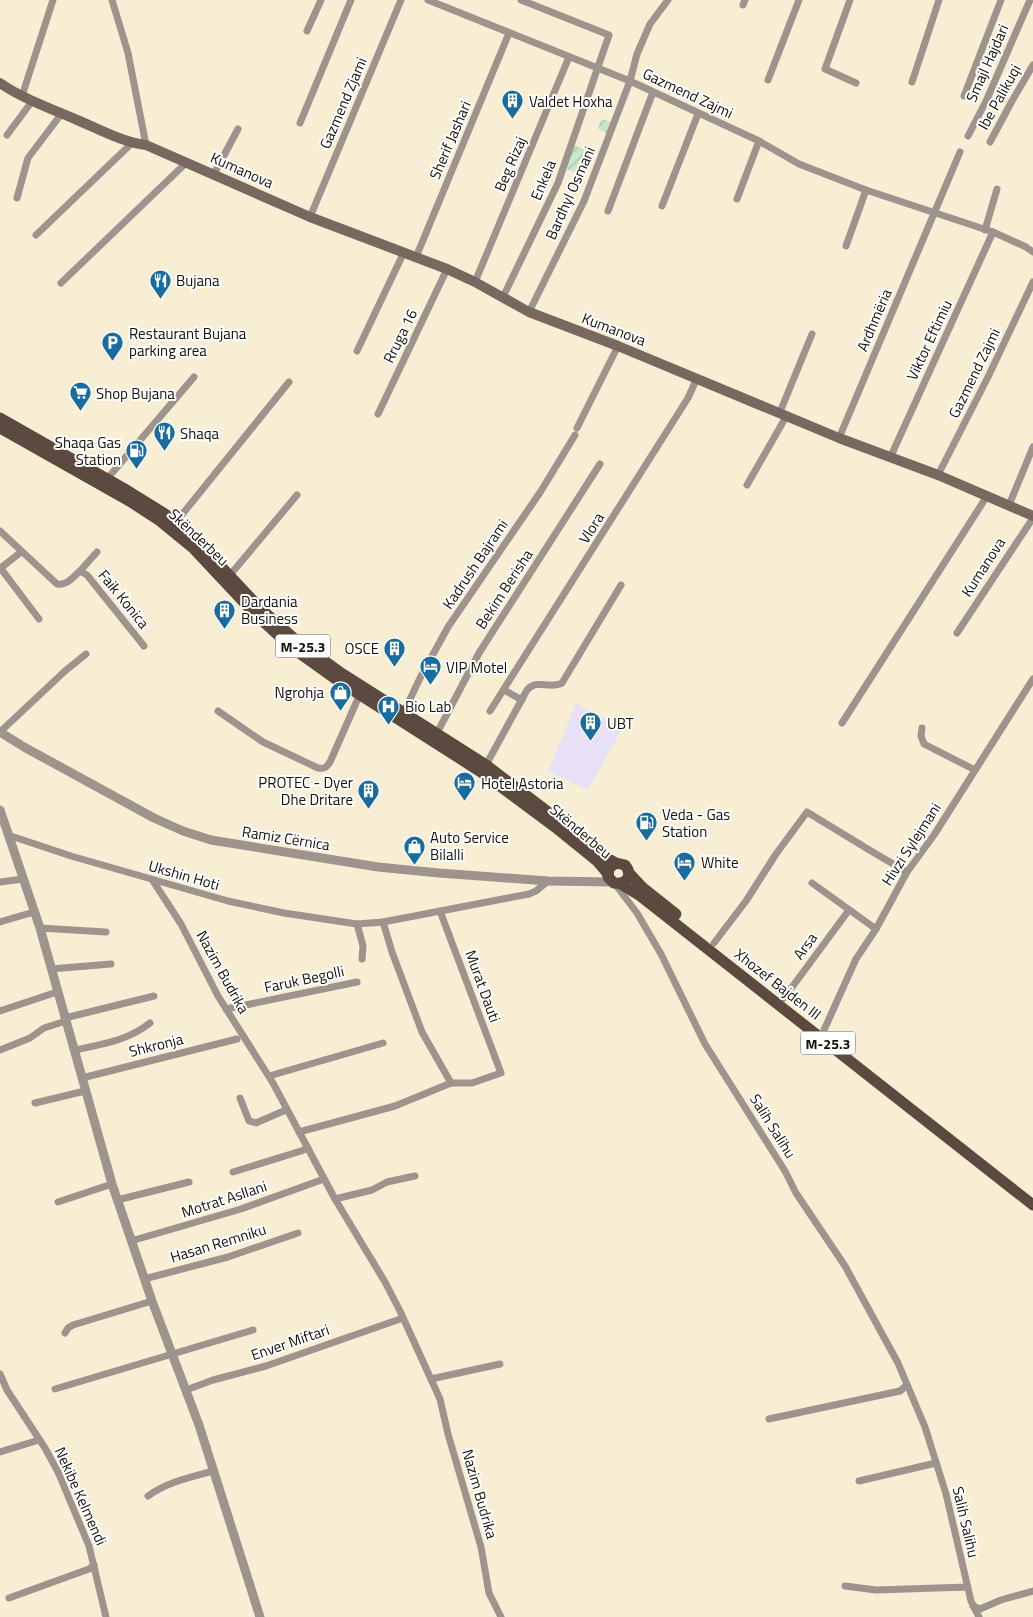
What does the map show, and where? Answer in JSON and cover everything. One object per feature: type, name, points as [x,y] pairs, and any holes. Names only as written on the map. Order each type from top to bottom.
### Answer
[{"type":"main road","name":"Kumanova","points":[[1,88],[132,143],[146,144],[310,217],[447,269],[529,312],[697,378],[839,438],[938,475],[1033,517]]},
{"type":"main road","name":"Skënderbeu","points":[[0,418],[107,479],[176,522],[230,574],[260,608],[297,641],[342,673],[486,765],[553,815],[603,856],[608,874]]},
{"type":"main road","name":"Skënderbeu","points":[[0,428],[131,502],[160,521],[192,548],[254,613],[310,662],[481,772],[555,827],[608,874]]},
{"type":"main road","name":"M-25.3","points":[[608,874],[625,865],[629,873]]},
{"type":"main road","points":[[608,874],[627,880],[629,873]]},
{"type":"main road","name":"Xhozef Bajden III","points":[[629,873],[642,887],[1033,1195]]},
{"type":"main road","name":"Xhozef Bajden III","points":[[608,874],[655,907],[1033,1205]]},
{"type":"street","points":[[22,96],[53,0]]},
{"type":"street","points":[[112,0],[128,53],[146,144]]},
{"type":"street","points":[[307,31],[320,0]]},
{"type":"street","points":[[300,123],[351,0]]},
{"type":"street","name":"Gazmend Zjami","points":[[310,217],[401,0]]},
{"type":"street","name":"Gazmend Zajmi","points":[[428,0],[653,92],[759,141],[798,164],[866,190],[994,232],[1026,246],[1033,252]]},
{"type":"street","name":"Enkela","points":[[503,298],[558,183],[609,35],[521,0]]},
{"type":"street","name":"Bardhyl Osmani","points":[[529,312],[584,201],[630,82],[637,54],[650,24],[668,0]]},
{"type":"street","points":[[768,80],[799,0]]},
{"type":"street","points":[[850,0],[825,70],[856,83]]},
{"type":"street","points":[[912,82],[938,0]]},
{"type":"street","points":[[964,96],[1001,0]]},
{"type":"street","name":"Smajl Hajdari","points":[[968,136],[1030,0]]},
{"type":"street","name":"Sherif Jashari","points":[[416,257],[509,33]]},
{"type":"street","name":"Beg Rizaj","points":[[475,282],[569,57]]},
{"type":"street","name":"Ibe Palikuqi","points":[[990,142],[1033,65]]},
{"type":"street","points":[[608,211],[653,92]]},
{"type":"street","points":[[7,135],[33,100]]},
{"type":"street","points":[[17,198],[28,158],[62,113]]},
{"type":"street","points":[[662,206],[698,114]]},
{"type":"street","points":[[214,174],[238,129]]},
{"type":"street","points":[[737,199],[759,141]]},
{"type":"street","points":[[36,235],[132,143]]},
{"type":"street","points":[[935,212],[960,152]]},
{"type":"street","name":"Kumanova","points":[[61,283],[187,162]]},
{"type":"street","points":[[985,230],[998,189]]},
{"type":"street","points":[[846,246],[866,190]]},
{"type":"street","name":"Ardhmëria","points":[[839,438],[935,212]]},
{"type":"street","name":"Viktor Eftimiu","points":[[890,458],[994,232]]},
{"type":"street","points":[[357,351],[404,252]]},
{"type":"street","name":"Rruga 16","points":[[378,414],[447,269]]},
{"type":"street","name":"Gazmend Zajmi","points":[[938,475],[988,377],[1033,282]]},
{"type":"street","points":[[747,484],[784,414],[812,334]]},
{"type":"street","name":"Kadrush Bajrami","points":[[404,712],[448,627],[541,491],[576,432],[618,346]]},
{"type":"street","points":[[107,479],[194,377]]},
{"type":"street","name":"Vlora","points":[[490,711],[688,398],[697,378]]},
{"type":"street","name":"Skënderbeu","points":[[176,522],[289,382]]},
{"type":"street","points":[[1009,505],[1033,448]]},
{"type":"street","name":"Bekim Berisha","points":[[437,733],[479,653],[600,464]]},
{"type":"street","name":"Skënderbeu","points":[[230,574],[297,495]]},
{"type":"street","points":[[842,723],[987,496]]},
{"type":"street","name":"Kumanova","points":[[957,633],[1033,517]]},
{"type":"street","name":"Faik Konica","points":[[0,531],[57,584],[62,585],[68,582],[97,552]]},
{"type":"street","points":[[22,552],[2,567],[2,570],[39,619]]},
{"type":"street","name":"Faik Konica","points":[[80,571],[87,575],[97,586],[144,646]]},
{"type":"street","points":[[486,765],[531,685],[555,686],[562,682],[621,585]]},
{"type":"street","name":"Ramiz Cërnica","points":[[86,654],[65,671],[0,732],[18,744],[154,818],[211,840],[378,867],[488,878],[548,881],[608,874]]},
{"type":"street","name":"Hivzi Sylejmani","points":[[824,1030],[856,959],[876,930],[907,872],[934,835],[1033,679]]},
{"type":"street","points":[[504,690],[522,700]]},
{"type":"street","points":[[218,711],[263,742],[323,769],[330,762],[360,694]]},
{"type":"street","points":[[922,728],[924,744],[974,770]]},
{"type":"street","points":[[0,810],[4,829],[40,928],[117,1200],[152,1301],[199,1425],[260,1617]]},
{"type":"street","points":[[714,943],[746,901],[776,854],[807,812],[907,872]]},
{"type":"street","name":"Ukshin Hoti","points":[[4,829],[71,856],[153,881],[237,903],[310,918],[357,924],[383,922],[528,894],[536,891],[548,881]]},
{"type":"street","name":"Salih Salihu","points":[[608,874],[637,913],[660,954],[704,1044],[780,1164],[796,1193],[845,1266],[898,1363],[925,1427],[946,1494],[967,1587],[973,1606],[980,1617]]},
{"type":"street","points":[[0,882],[23,879]]},
{"type":"street","name":"Nazim Budrika","points":[[153,881],[181,924],[226,1009],[269,1076],[335,1199],[385,1282],[403,1318],[440,1399],[448,1434],[481,1547],[489,1593],[501,1617]]},
{"type":"street","points":[[812,883],[876,930]]},
{"type":"street","name":"Arsa","points":[[784,998],[849,910]]},
{"type":"street","name":"Murat Dauti","points":[[440,911],[501,1071],[500,1074],[472,1083],[451,1083]]},
{"type":"street","points":[[0,922],[34,912]]},
{"type":"street","points":[[299,1132],[395,1106],[451,1083],[422,1032],[392,952],[383,922]]},
{"type":"street","points":[[357,924],[363,946],[362,959]]},
{"type":"street","points":[[40,928],[106,932]]},
{"type":"street","points":[[51,969],[111,964]]},
{"type":"street","name":"Faruk Begolli","points":[[226,1009],[357,982]]},
{"type":"street","points":[[0,1011],[57,992]]},
{"type":"street","points":[[0,1050],[30,1038],[44,1028],[65,1019],[154,996]]},
{"type":"street","points":[[75,1050],[125,1039],[150,1023]]},
{"type":"street","name":"Shkronja","points":[[82,1078],[237,1039]]},
{"type":"street","points":[[269,1076],[383,1043]]},
{"type":"street","points":[[35,1103],[85,1091]]},
{"type":"street","points":[[240,1098],[249,1121],[256,1123],[286,1110]]},
{"type":"street","points":[[233,1172],[308,1148]]},
{"type":"street","points":[[335,1199],[372,1190],[387,1182],[415,1176]]},
{"type":"street","name":"Motrat Asllani","points":[[131,1241],[241,1209],[324,1179]]},
{"type":"street","points":[[117,1200],[189,1182]]},
{"type":"street","points":[[58,1202],[112,1184]]},
{"type":"street","name":"Hasan Remniku","points":[[144,1279],[228,1257],[298,1232]]},
{"type":"street","points":[[65,1333],[72,1325],[152,1301]]},
{"type":"street","name":"Enver Miftari","points":[[186,1390],[213,1380],[266,1366],[403,1318]]},
{"type":"street","points":[[55,1389],[253,1330]]},
{"type":"street","points":[[431,1379],[500,1364]]},
{"type":"street","name":"Nekibe Kelmendi","points":[[0,1374],[4,1391],[39,1440],[58,1472],[89,1546],[106,1617]]},
{"type":"street","points":[[769,1419],[900,1391],[907,1385]]},
{"type":"street","name":"Nekibe Kelmendi","points":[[0,1452],[39,1440]]},
{"type":"street","points":[[859,1481],[936,1463]]},
{"type":"street","points":[[148,1496],[156,1490],[213,1471]]},
{"type":"street","name":"Nekibe Kelmendi","points":[[9,1598],[88,1569],[94,1565]]},
{"type":"street","points":[[845,1586],[876,1590],[967,1587]]},
{"type":"street","points":[[973,1606],[980,1609],[1033,1590]]},
{"type":"shaded area","points":[[576,704],[623,727],[588,790],[548,771]]},
{"type":"green space","points":[[601,119],[612,122],[607,133],[598,129]]},
{"type":"green space","points":[[574,145],[586,150],[577,174],[567,169]]},
{"type":"place","name":"Valdet Hoxha","points":[[513,120]]},
{"type":"place","name":"Bujana","points":[[160,299]]},
{"type":"place","name":"Restaurant Bujana parking area","points":[[113,361]]},
{"type":"place","name":"Shop Bujana","points":[[80,412]]},
{"type":"place","name":"Shaqa","points":[[164,452]]},
{"type":"place","name":"Shaqa Gas Station","points":[[137,470]]},
{"type":"place","name":"Dardania Business","points":[[225,629]]},
{"type":"place","name":"OSCE","points":[[395,667]]},
{"type":"place","name":"VIP Motel","points":[[430,686]]},
{"type":"place","name":"Ngrohja","points":[[340,711]]},
{"type":"place","name":"Bio Lab","points":[[389,725]]},
{"type":"place","name":"UBT","points":[[591,742]]},
{"type":"place","name":"Hotel Astoria","points":[[465,802]]},
{"type":"place","name":"PROTEC - Dyer Dhe Dritare","points":[[369,810]]},
{"type":"place","name":"Veda - Gas Station","points":[[646,842]]},
{"type":"place","name":"Auto Service Bilalli","points":[[414,865]]},
{"type":"place","name":"White","points":[[685,881]]}]
